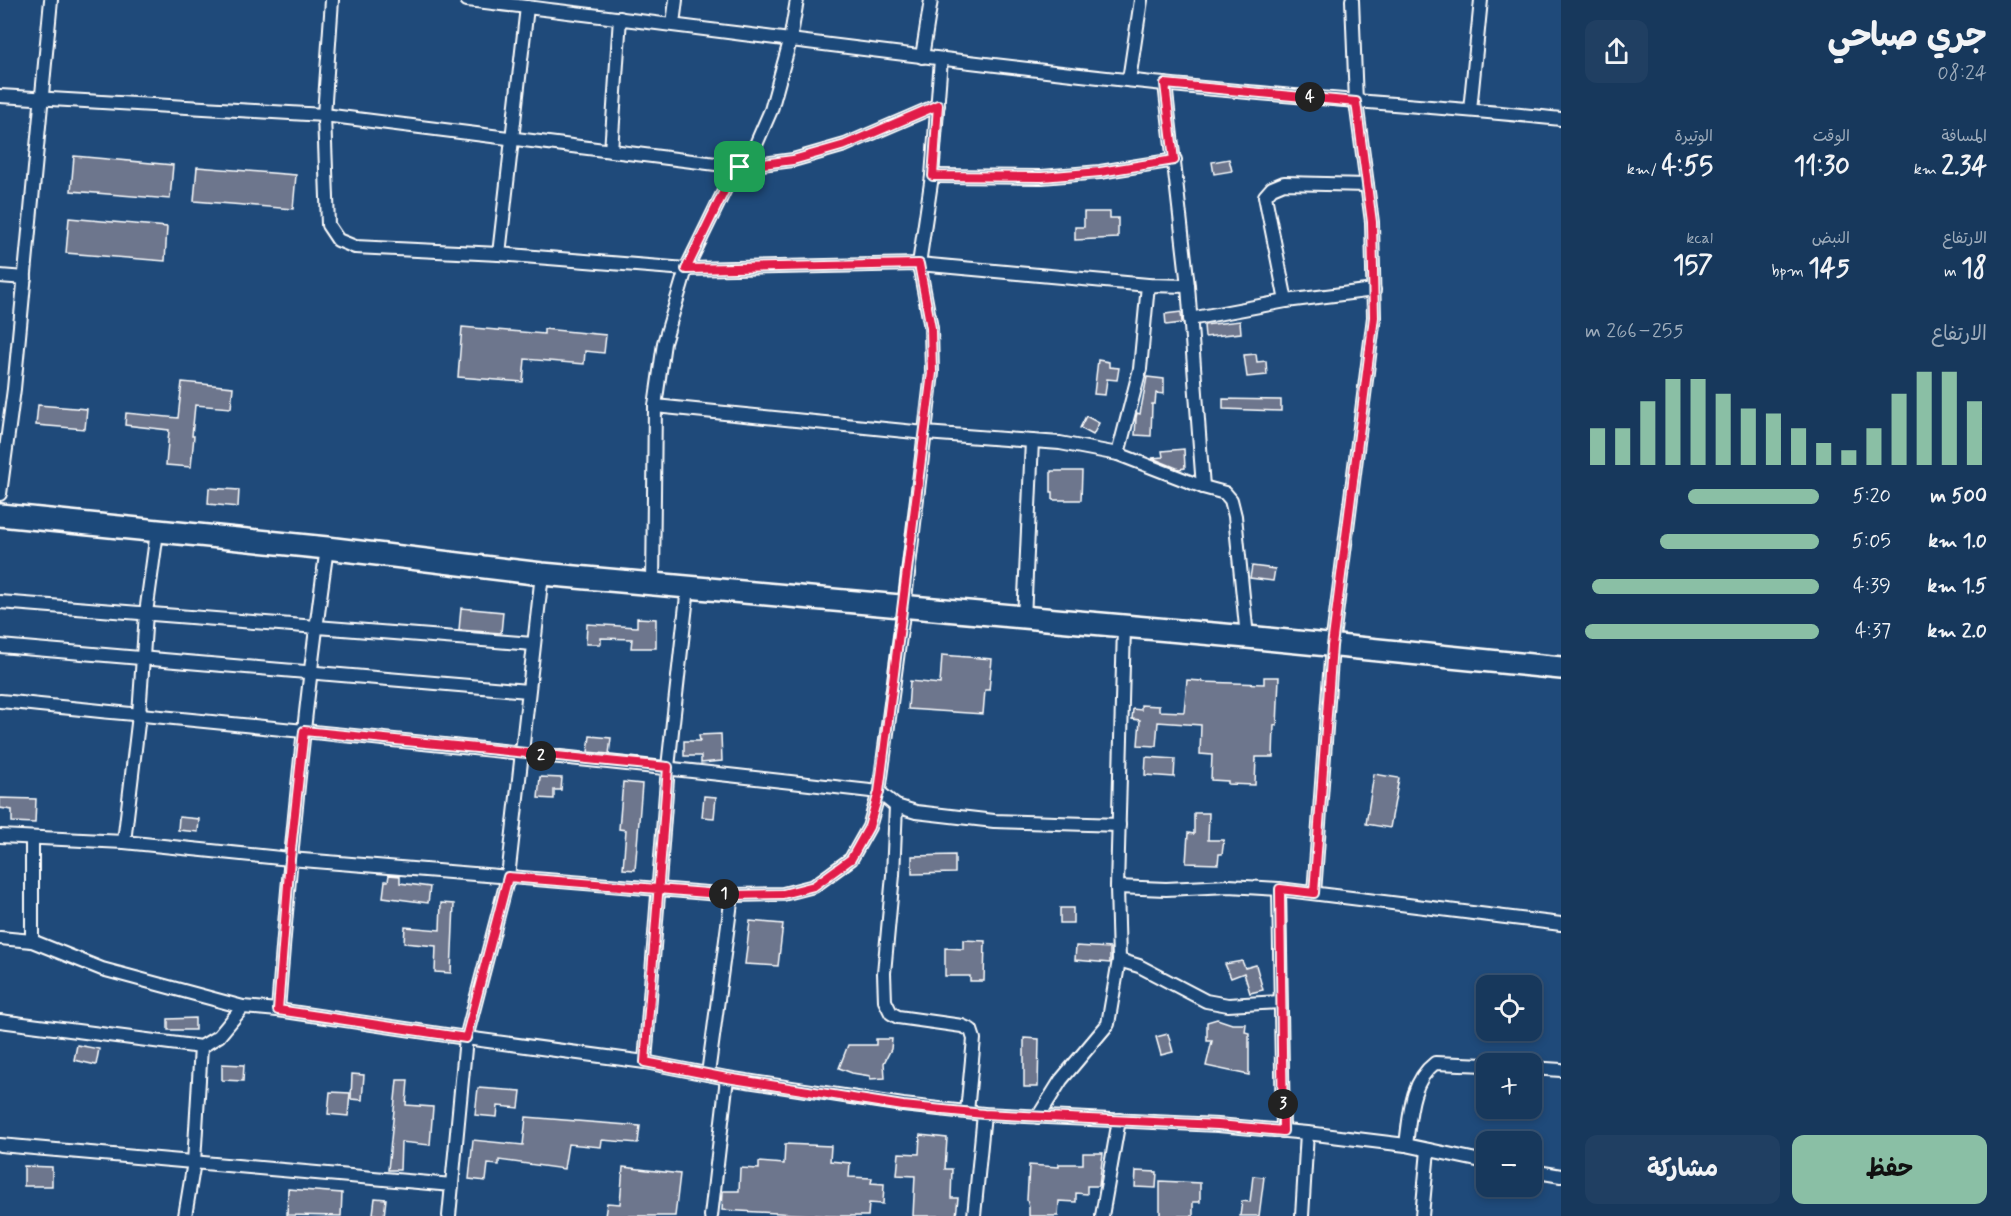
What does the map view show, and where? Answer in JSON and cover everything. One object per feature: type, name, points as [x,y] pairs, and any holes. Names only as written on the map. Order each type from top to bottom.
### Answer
[{"type":"highway","points":[[0,515],[327,548],[542,574],[1247,637],[1561,668]]},
{"type":"street","points":[[0,494],[14,389],[51,0]]},
{"type":"street","points":[[332,0],[324,115],[328,225],[338,240],[355,247],[500,254],[686,269],[919,264],[1148,285],[1188,286]]},
{"type":"street","points":[[467,0],[922,57],[1165,84],[1561,119]]},
{"type":"street","points":[[673,24],[676,0]]},
{"type":"street","points":[[653,584],[655,406],[664,343],[686,269],[728,183],[754,149],[771,110],[790,41],[796,0]]},
{"type":"street","points":[[922,57],[931,0]]},
{"type":"street","points":[[1129,80],[1141,0]]},
{"type":"street","points":[[1314,893],[1332,646],[1374,317],[1372,222],[1356,102],[1352,0]]},
{"type":"street","points":[[1470,110],[1481,0]]},
{"type":"street","points":[[500,254],[527,7]]},
{"type":"street","points":[[611,151],[620,18]]},
{"type":"street","points":[[0,836],[124,842],[290,859],[732,895],[783,894],[814,886],[851,859],[869,827],[879,792],[932,373],[931,328],[919,264],[933,176],[941,59]]},
{"type":"street","points":[[1165,84],[1188,286],[1203,487]]},
{"type":"street","points":[[0,96],[324,115],[740,167],[793,160],[845,145],[938,105]]},
{"type":"street","points":[[933,176],[1042,177],[1100,172],[1174,160]]},
{"type":"street","points":[[1286,301],[1265,196],[1272,188],[1284,183],[1367,185]]},
{"type":"street","points":[[0,276],[25,278]]},
{"type":"street","points":[[1118,454],[1140,369],[1148,285]]},
{"type":"street","points":[[1190,319],[1286,301],[1374,290]]},
{"type":"street","points":[[0,388],[14,389]]},
{"type":"street","points":[[655,406],[925,433],[1060,443],[1118,454],[1203,487],[1225,493],[1231,500],[1233,508],[1247,637]]},
{"type":"street","points":[[1024,618],[1032,441]]},
{"type":"street","points":[[124,842],[139,715],[146,613],[158,532]]},
{"type":"street","points":[[278,1010],[290,859],[327,548]]},
{"type":"street","points":[[449,1216],[466,1038],[508,877],[542,574]]},
{"type":"street","points":[[645,1062],[668,767],[688,587]]},
{"type":"street","points":[[0,602],[533,644]]},
{"type":"street","points":[[1038,1117],[1061,1080],[1108,1024],[1119,960],[1117,887],[1124,627]]},
{"type":"street","points":[[0,646],[528,691]]},
{"type":"street","points":[[0,701],[668,767],[879,792],[896,806],[916,812],[994,821],[1119,825]]},
{"type":"street","points":[[896,806],[893,875],[884,973],[885,1000],[891,1013],[898,1017],[962,1026],[971,1030],[974,1039],[967,1112]]},
{"type":"street","points":[[32,838],[32,941]]},
{"type":"street","points":[[1117,887],[1166,889],[1229,886],[1280,889],[1561,924]]},
{"type":"street","points":[[1280,889],[1283,1131]]},
{"type":"street","points":[[708,1074],[732,895]]},
{"type":"street","points":[[0,938],[32,941],[102,969],[243,1007],[645,1062],[727,1078],[903,1106],[984,1114],[1218,1125],[1307,1133],[1406,1145],[1476,1160]]},
{"type":"street","points":[[1119,960],[1139,966],[1206,1001],[1228,1005],[1280,1002]]},
{"type":"street","points":[[0,1021],[201,1047],[219,1036],[243,1007]]},
{"type":"street","points":[[185,1216],[194,1162],[201,1047]]},
{"type":"street","points":[[1406,1145],[1412,1101],[1425,1070],[1435,1063],[1476,1065]]},
{"type":"street","points":[[1542,1069],[1561,1070]]},
{"type":"street","points":[[711,1216],[727,1078]]},
{"type":"street","points":[[974,1216],[984,1114]]},
{"type":"street","points":[[1102,1216],[1119,1120]]},
{"type":"street","points":[[1302,1216],[1307,1133]]},
{"type":"street","points":[[0,1145],[452,1185]]},
{"type":"street","points":[[1422,1216],[1428,1150]]},
{"type":"street","points":[[1542,1173],[1561,1176]]},
{"type":"building","points":[[74,156],[173,165],[170,199],[71,191]]},
{"type":"building","points":[[1229,159],[1232,171],[1214,174],[1212,162]]},
{"type":"building","points":[[197,167],[296,175],[293,209],[194,201]]},
{"type":"building","points":[[1084,212],[1110,212],[1110,218],[1118,218],[1118,238],[1075,240],[1075,227],[1084,227]]},
{"type":"building","points":[[69,218],[167,227],[165,261],[66,253]]},
{"type":"building","points":[[1181,312],[1182,323],[1166,325],[1165,314]]},
{"type":"building","points":[[1240,321],[1241,333],[1205,337],[1204,325]]},
{"type":"building","points":[[462,327],[544,334],[544,329],[606,335],[604,353],[585,351],[584,364],[525,359],[523,382],[458,377]]},
{"type":"building","points":[[1256,354],[1257,362],[1266,361],[1267,375],[1247,377],[1244,355]]},
{"type":"building","points":[[1098,360],[1109,362],[1109,367],[1119,368],[1117,380],[1107,379],[1105,395],[1094,394]]},
{"type":"building","points":[[1147,377],[1164,379],[1164,394],[1156,393],[1155,404],[1152,404],[1151,436],[1135,435],[1137,413],[1140,414]]},
{"type":"building","points":[[182,382],[233,387],[231,408],[195,405],[191,467],[166,465],[169,430],[125,425],[126,413],[178,418]]},
{"type":"building","points":[[1223,399],[1281,400],[1281,411],[1223,409]]},
{"type":"building","points":[[38,405],[87,409],[85,429],[36,425]]},
{"type":"building","points":[[1086,416],[1099,423],[1093,435],[1080,428]]},
{"type":"building","points":[[1184,449],[1185,468],[1179,469],[1152,458],[1163,457],[1162,451]]},
{"type":"building","points":[[1051,471],[1082,471],[1081,500],[1053,500]]},
{"type":"building","points":[[209,488],[239,490],[238,507],[208,504]]},
{"type":"building","points":[[1252,566],[1275,569],[1273,581],[1250,578]]},
{"type":"building","points":[[461,608],[503,612],[501,633],[459,630]]},
{"type":"building","points":[[637,618],[656,619],[656,648],[631,648],[632,639],[601,638],[601,644],[586,644],[587,624],[637,627]]},
{"type":"building","points":[[942,655],[992,659],[989,690],[985,690],[983,714],[908,709],[910,681],[940,684]]},
{"type":"building","points":[[1264,677],[1279,677],[1277,726],[1274,725],[1273,757],[1256,757],[1255,785],[1228,784],[1228,781],[1211,780],[1212,755],[1200,754],[1201,725],[1158,722],[1156,746],[1138,745],[1140,720],[1132,719],[1133,709],[1141,710],[1141,705],[1159,706],[1159,711],[1184,712],[1187,680],[1264,684]]},
{"type":"building","points":[[721,734],[722,761],[701,763],[701,756],[684,756],[684,741],[700,741],[699,735]]},
{"type":"building","points":[[590,736],[611,738],[609,754],[588,752]]},
{"type":"building","points":[[1146,757],[1175,759],[1174,777],[1145,775]]},
{"type":"building","points":[[1374,774],[1399,778],[1390,828],[1366,824]]},
{"type":"building","points":[[540,777],[562,778],[561,790],[554,790],[554,799],[538,798]]},
{"type":"building","points":[[623,782],[642,784],[635,870],[623,869],[626,830],[619,829]]},
{"type":"building","points":[[704,796],[716,797],[714,818],[702,817]]},
{"type":"building","points":[[0,798],[36,799],[35,823],[12,822],[12,810],[0,808]]},
{"type":"building","points":[[1194,813],[1209,813],[1208,840],[1224,840],[1218,864],[1186,863],[1188,833],[1194,834]]},
{"type":"building","points":[[179,817],[199,819],[198,832],[178,830]]},
{"type":"building","points":[[955,855],[955,873],[912,874],[912,856]]},
{"type":"building","points":[[389,875],[400,876],[400,883],[430,887],[428,903],[383,897],[385,881],[388,881]]},
{"type":"building","points":[[441,903],[454,904],[451,973],[435,972],[436,946],[404,943],[405,927],[440,930]]},
{"type":"building","points":[[1060,908],[1073,908],[1073,923],[1060,923]]},
{"type":"building","points":[[750,921],[783,924],[778,966],[745,964]]},
{"type":"building","points":[[963,940],[985,941],[984,981],[970,981],[970,976],[945,976],[945,948],[963,949]]},
{"type":"building","points":[[1076,946],[1110,948],[1110,963],[1075,960]]},
{"type":"building","points":[[1242,961],[1245,968],[1256,965],[1263,990],[1250,993],[1244,973],[1231,978],[1225,964]]},
{"type":"building","points":[[195,1018],[195,1030],[168,1030],[168,1019]]},
{"type":"building","points":[[1217,1019],[1232,1024],[1246,1024],[1245,1032],[1249,1033],[1249,1075],[1206,1066],[1212,1041],[1207,1041],[1207,1022]]},
{"type":"building","points":[[1168,1034],[1173,1052],[1161,1055],[1156,1037]]},
{"type":"building","points":[[1024,1038],[1039,1039],[1038,1087],[1024,1087]]},
{"type":"building","points":[[876,1039],[892,1039],[891,1049],[884,1063],[885,1078],[870,1079],[870,1076],[839,1068],[848,1045],[876,1045]]},
{"type":"building","points":[[77,1045],[99,1049],[96,1065],[74,1060]]},
{"type":"building","points":[[222,1064],[244,1065],[243,1081],[222,1080]]},
{"type":"building","points":[[352,1074],[364,1075],[362,1100],[351,1099]]},
{"type":"building","points":[[397,1080],[408,1080],[406,1105],[433,1107],[430,1145],[401,1142],[400,1170],[388,1170]]},
{"type":"building","points":[[478,1088],[521,1091],[519,1108],[498,1106],[497,1117],[475,1115]]},
{"type":"building","points":[[330,1092],[350,1093],[348,1116],[328,1114]]},
{"type":"building","points":[[526,1117],[640,1126],[638,1143],[602,1140],[601,1147],[568,1144],[564,1169],[499,1160],[499,1165],[488,1164],[486,1181],[469,1179],[473,1140],[523,1145]]},
{"type":"building","points":[[920,1135],[947,1138],[945,1169],[952,1169],[951,1198],[958,1198],[956,1216],[913,1216],[915,1176],[897,1175],[899,1153],[919,1154]]},
{"type":"building","points":[[785,1144],[831,1146],[830,1161],[850,1163],[849,1177],[872,1178],[871,1183],[884,1184],[883,1204],[869,1203],[868,1216],[722,1210],[723,1191],[739,1191],[740,1168],[759,1169],[759,1162],[784,1164]]},
{"type":"building","points":[[1083,1153],[1103,1153],[1099,1186],[1087,1186],[1087,1194],[1076,1193],[1076,1202],[1059,1201],[1058,1216],[1029,1216],[1027,1200],[1029,1165],[1059,1167],[1059,1164],[1083,1164]]},
{"type":"building","points":[[24,1166],[52,1167],[52,1186],[24,1186]]},
{"type":"building","points":[[623,1167],[680,1174],[675,1216],[605,1216],[607,1203],[620,1204]]},
{"type":"building","points":[[1136,1171],[1157,1172],[1156,1188],[1135,1187]]},
{"type":"building","points":[[1253,1176],[1264,1177],[1259,1216],[1240,1216],[1242,1201],[1250,1202]]},
{"type":"building","points":[[1160,1181],[1200,1183],[1200,1202],[1193,1202],[1193,1216],[1160,1216]]},
{"type":"building","points":[[288,1189],[342,1193],[341,1216],[287,1215]]},
{"type":"building","points":[[375,1198],[386,1199],[384,1216],[373,1214]]},
{"type":"route","points":[[740,167],[728,183],[686,269],[919,264],[931,328],[932,373],[879,792],[869,827],[851,859],[814,886],[783,894],[732,895],[658,888],[508,877],[466,1038],[278,1010],[290,859],[304,731],[668,767],[658,888],[645,1062],[727,1078],[903,1106],[984,1114],[1218,1125],[1283,1131],[1279,955],[1280,889],[1314,893],[1332,646],[1374,317],[1372,222],[1356,102],[1165,84],[1174,160],[1100,172],[1042,177],[933,176],[938,105],[845,145],[793,160],[740,167]]}]
